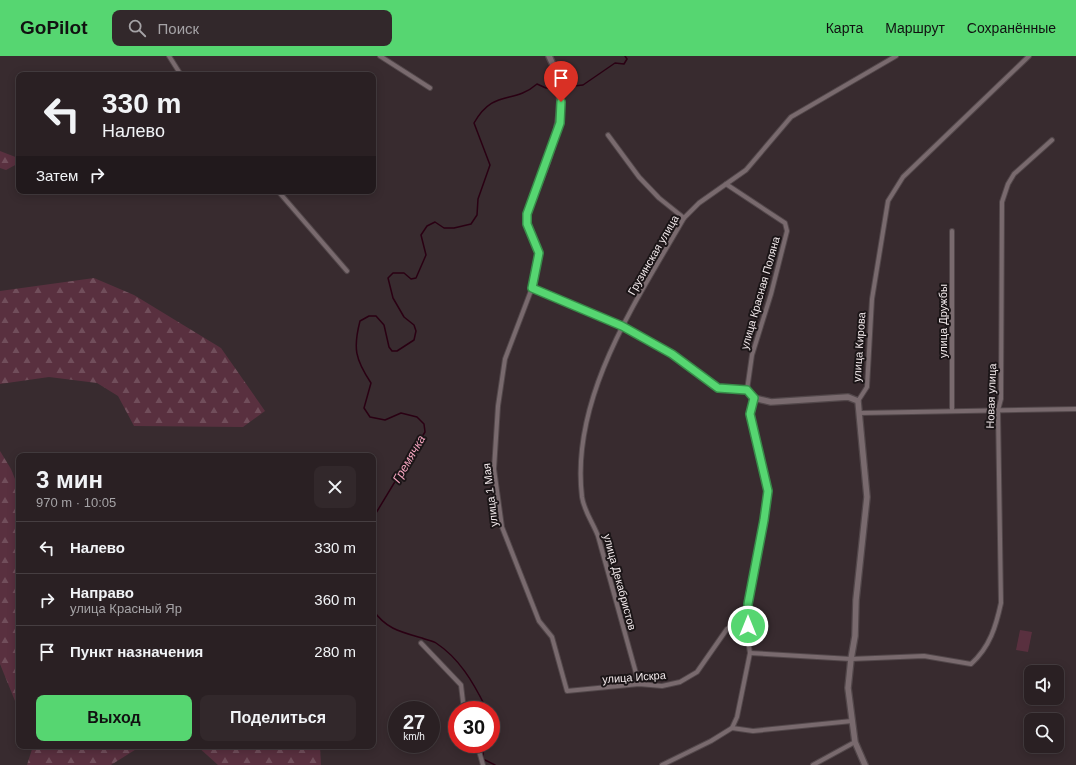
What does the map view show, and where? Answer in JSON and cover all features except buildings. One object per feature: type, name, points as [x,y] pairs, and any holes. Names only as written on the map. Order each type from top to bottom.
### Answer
[{"type":"street","points":[[169,56],[179,72]]},
{"type":"street","points":[[380,56],[430,88]]},
{"type":"street","points":[[549,56],[558,75],[561,102],[560,123],[527,214],[527,224],[539,253],[532,288],[622,326],[672,354],[718,388],[747,390],[754,398],[770,402],[848,397],[858,401],[867,497],[856,600],[855,636],[848,688],[855,742],[865,765]]},
{"type":"street","name":"Грузинская улица","points":[[622,326],[684,218],[698,203],[746,170],[791,117],[896,56]]},
{"type":"street","name":"улица Кирова","points":[[858,401],[867,387],[872,299],[888,201],[903,177],[1029,56]]},
{"type":"street","points":[[608,136],[658,198],[684,218]]},
{"type":"street","name":"Новая улица","points":[[851,659],[924,656],[971,664],[983,654],[996,627],[1001,603],[998,410],[1001,399],[1002,202],[1008,184],[1014,174],[1052,140]]},
{"type":"street","name":"улица Красная Поляна","points":[[726,184],[785,223],[787,231],[771,294],[752,355],[747,390]]},
{"type":"street","points":[[281,194],[347,271]]},
{"type":"street","name":"улица Дружбы","points":[[952,231],[952,411]]},
{"type":"street","name":"улица 1 Мая","points":[[532,288],[505,359],[498,406],[494,469],[502,527],[539,621],[552,637],[566,691]]},
{"type":"street","name":"улица Декабристов","points":[[622,326],[600,376],[594,394],[583,445],[582,498],[598,536],[639,684]]},
{"type":"street","points":[[662,765],[711,741],[732,728],[737,717],[750,653],[747,634],[748,604],[768,491],[750,414],[754,398]]},
{"type":"street","points":[[860,413],[1076,409]]},
{"type":"street","name":"улица Искра","points":[[566,691],[639,684],[662,686],[680,682],[697,672],[727,629],[733,627],[747,634]]},
{"type":"street","points":[[420,643],[462,685],[463,701]]},
{"type":"street","points":[[750,653],[851,659]]},
{"type":"street","points":[[732,728],[753,731],[852,721]]},
{"type":"street","points":[[812,765],[855,742]]},
{"type":"street","points":[[480,753],[483,765]]},
{"type":"green space","points":[[0,151],[16,157],[16,165],[6,170],[0,168]]},
{"type":"green space","points":[[94,278],[134,295],[221,348],[265,411],[243,427],[134,426],[118,396],[97,383],[49,377],[0,384],[0,291]]},
{"type":"green space","points":[[0,451],[11,469],[16,482],[16,702],[0,664]]},
{"type":"green space","points":[[1020,630],[1032,632],[1028,652],[1016,650]]},
{"type":"green space","points":[[32,749],[136,749],[111,765],[27,765]]},
{"type":"green space","points":[[200,749],[320,749],[321,765],[218,765]]},
{"type":"waterway","name":"Гремячка","points":[[564,87],[583,85],[615,63],[624,64],[627,59],[625,56]]},
{"type":"waterway","name":"Гремячка","points":[[376,513],[425,432],[424,424],[417,417],[401,413],[385,420],[370,417],[364,408],[371,383],[362,367],[357,353],[356,346],[360,321],[369,316],[376,316],[384,325],[389,347],[392,351],[397,351],[414,340],[416,331],[414,325],[404,317],[393,298],[388,278],[393,273],[404,273],[411,279],[416,278],[426,255],[421,235],[427,226],[435,222],[444,228],[454,228],[471,224],[477,215],[478,199],[490,165],[474,123],[481,112],[496,101],[520,94],[537,84],[546,88],[555,88]]},
{"type":"waterway","name":"Гремячка","points":[[376,614],[383,622],[394,629],[435,642],[444,649],[465,671],[482,701]]},
{"type":"waterway","name":"Гремячка","points":[[483,753],[483,759],[495,765]]},
{"type":"route","points":[[561,102],[560,123],[527,214],[527,224],[539,253],[532,288],[622,326],[672,354],[718,388],[747,390],[754,398],[750,414],[768,491],[748,604],[748,626]]}]
